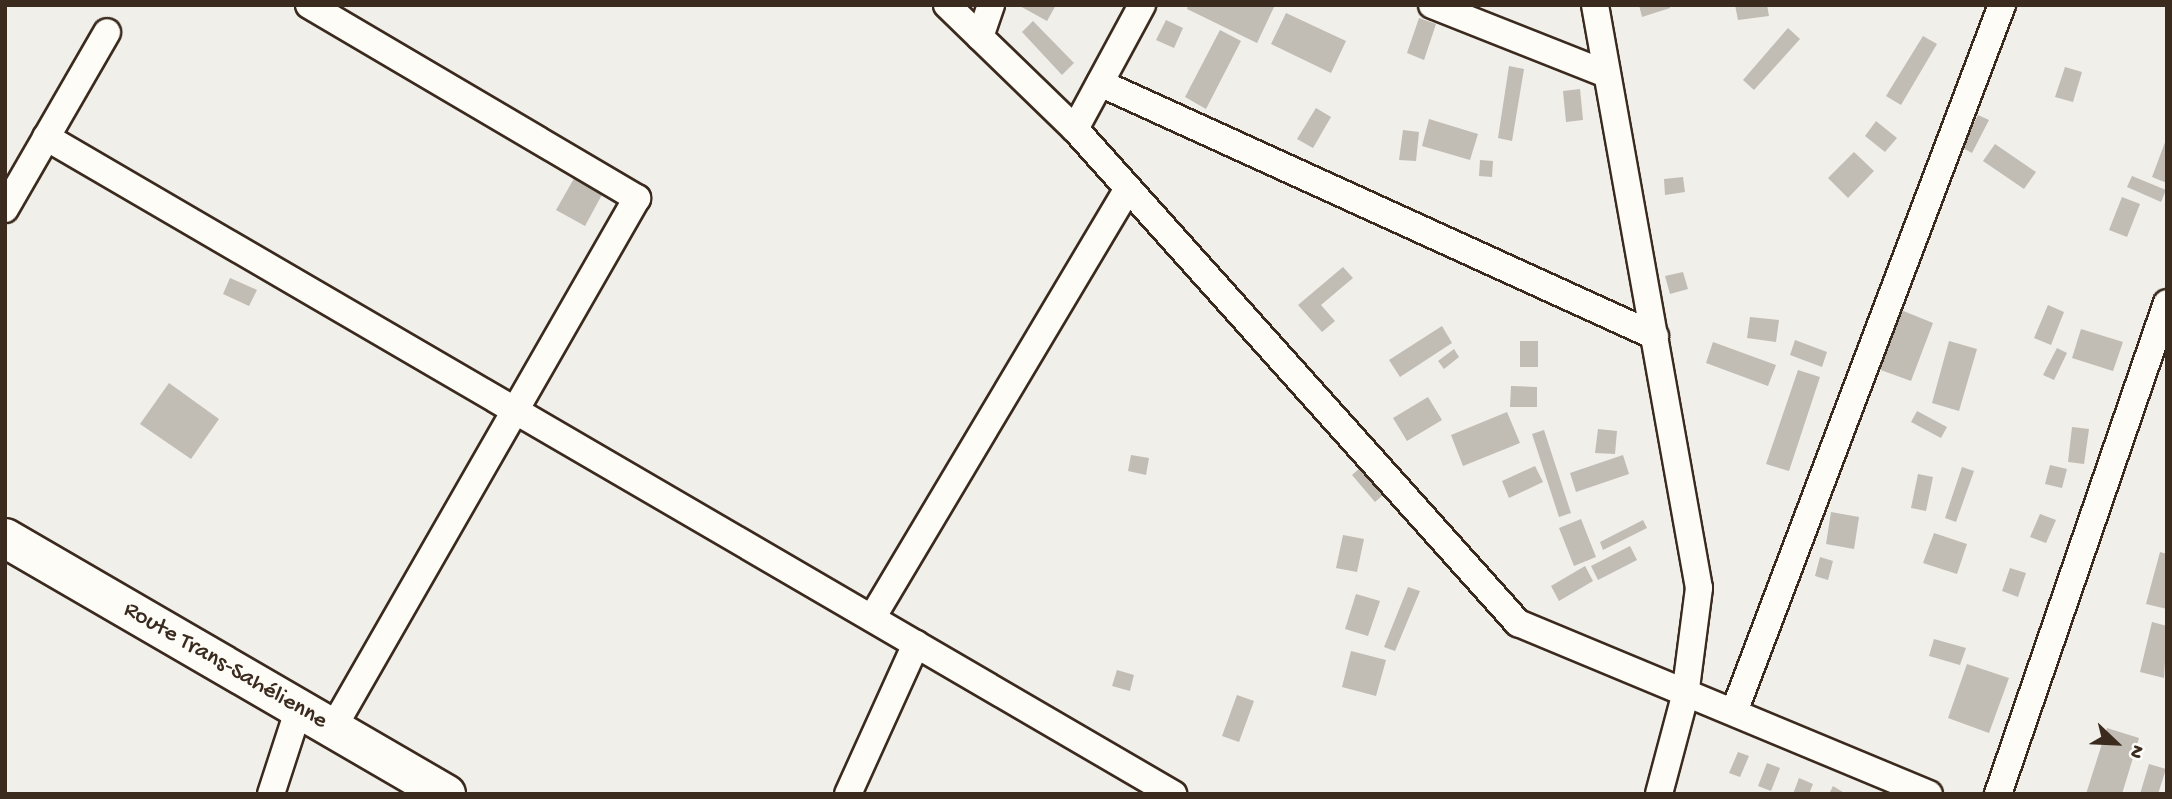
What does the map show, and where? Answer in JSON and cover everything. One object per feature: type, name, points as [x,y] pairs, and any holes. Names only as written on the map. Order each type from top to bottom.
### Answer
[{"type":"highway","name":"Route Trans-Sahélienne","points":[[5,538],[446,794]]},
{"type":"street","points":[[309,5],[637,198],[333,728]]},
{"type":"street","points":[[947,5],[1074,129],[1518,623],[1685,696],[1734,712],[1929,794]]},
{"type":"street","points":[[980,37],[991,5]]},
{"type":"street","points":[[1074,129],[1142,5]]},
{"type":"street","points":[[1433,5],[1606,74]]},
{"type":"street","points":[[1595,5],[1699,588],[1685,696],[1659,794]]},
{"type":"street","points":[[1734,712],[2002,5]]},
{"type":"street","points":[[5,209],[15,169],[46,137],[107,32]]},
{"type":"street","points":[[1100,83],[1655,337]]},
{"type":"street","points":[[46,137],[1173,794]]},
{"type":"street","points":[[872,618],[1128,189]]},
{"type":"street","points":[[1998,794],[2167,303]]},
{"type":"street","points":[[848,794],[916,644]]},
{"type":"street","points":[[271,794],[299,708]]},
{"type":"building","points":[[1018,5],[1056,5],[1047,21]]},
{"type":"building","points":[[1188,5],[1275,5],[1257,43],[1187,9]]},
{"type":"building","points":[[1639,5],[1669,5],[1670,8],[1642,17]]},
{"type":"building","points":[[1735,5],[1767,5],[1769,16],[1738,20]]},
{"type":"building","points":[[1286,13],[1346,41],[1331,73],[1271,44]]},
{"type":"building","points":[[1419,18],[1436,24],[1424,60],[1407,53]]},
{"type":"building","points":[[1166,20],[1183,28],[1174,48],[1156,40]]},
{"type":"building","points":[[1033,21],[1074,63],[1062,75],[1022,32]]},
{"type":"building","points":[[1788,28],[1800,39],[1754,90],[1743,80]]},
{"type":"building","points":[[1220,30],[1241,41],[1206,109],[1185,97]]},
{"type":"building","points":[[1923,36],[1937,44],[1901,105],[1886,96]]},
{"type":"building","points":[[1509,66],[1524,69],[1512,141],[1498,138]]},
{"type":"building","points":[[2065,67],[2082,72],[2073,102],[2055,97]]},
{"type":"building","points":[[1580,89],[1583,120],[1566,122],[1563,91]]},
{"type":"building","points":[[1316,108],[1331,117],[1313,148],[1297,139]]},
{"type":"building","points":[[1978,115],[1989,120],[1972,153],[1961,147]]},
{"type":"building","points":[[1429,119],[1478,134],[1470,160],[1422,146]]},
{"type":"building","points":[[1876,121],[1897,138],[1885,152],[1865,136]]},
{"type":"building","points":[[1403,130],[1419,132],[1416,161],[1399,160]]},
{"type":"building","points":[[2167,137],[2167,183],[2152,177]]},
{"type":"building","points":[[1995,144],[2036,172],[2024,189],[1983,161]]},
{"type":"building","points":[[1854,152],[1874,171],[1848,198],[1828,178]]},
{"type":"building","points":[[1480,160],[1493,161],[1492,177],[1479,176]]},
{"type":"building","points":[[576,175],[604,191],[585,226],[556,210]]},
{"type":"building","points":[[2132,176],[2166,190],[2161,202],[2127,187]]},
{"type":"building","points":[[1683,177],[1685,192],[1665,195],[1664,179]]},
{"type":"building","points":[[2122,197],[2140,204],[2127,237],[2109,230]]},
{"type":"building","points":[[1343,267],[1353,278],[1321,305],[1335,321],[1322,332],[1298,305]]},
{"type":"building","points":[[1683,272],[1688,289],[1670,294],[1665,276]]},
{"type":"building","points":[[230,278],[257,290],[249,306],[223,294]]},
{"type":"building","points":[[2048,305],[2064,312],[2051,345],[2034,338]]},
{"type":"building","points":[[1901,310],[1933,323],[1911,381],[1878,369]]},
{"type":"building","points":[[1750,317],[1779,320],[1776,342],[1747,338]]},
{"type":"building","points":[[1442,326],[1452,343],[1400,377],[1389,360]]},
{"type":"building","points":[[2081,329],[2123,342],[2113,371],[2072,358]]},
{"type":"building","points":[[1795,340],[1827,352],[1822,367],[1790,355]]},
{"type":"building","points":[[1520,341],[1538,341],[1538,367],[1520,367]]},
{"type":"building","points":[[1949,341],[1977,349],[1959,411],[1932,403]]},
{"type":"building","points":[[1713,342],[1776,365],[1768,386],[1706,363]]},
{"type":"building","points":[[2057,348],[2067,353],[2054,380],[2043,375]]},
{"type":"building","points":[[1454,349],[1459,357],[1444,369],[1438,361]]},
{"type":"building","points":[[1798,370],[1820,377],[1789,471],[1766,464]]},
{"type":"building","points":[[169,383],[219,419],[191,459],[140,424]]},
{"type":"building","points":[[1511,386],[1537,387],[1537,407],[1510,407]]},
{"type":"building","points":[[1428,397],[1442,420],[1407,441],[1393,418]]},
{"type":"building","points":[[1917,411],[1947,427],[1941,438],[1911,422]]},
{"type":"building","points":[[1507,412],[1520,443],[1463,466],[1451,435]]},
{"type":"building","points":[[2072,427],[2089,429],[2084,464],[2068,462]]},
{"type":"building","points":[[1598,429],[1617,431],[1615,454],[1595,453]]},
{"type":"building","points":[[1544,430],[1571,513],[1559,517],[1532,434]]},
{"type":"building","points":[[1131,455],[1149,458],[1146,475],[1128,471]]},
{"type":"building","points":[[1623,455],[1629,474],[1576,492],[1570,473]]},
{"type":"building","points":[[2050,465],[2067,469],[2062,488],[2045,484]]},
{"type":"building","points":[[1535,466],[1543,482],[1509,498],[1502,481]]},
{"type":"building","points":[[1962,467],[1974,471],[1956,522],[1945,518]]},
{"type":"building","points":[[1360,468],[1383,495],[1375,502],[1352,475]]},
{"type":"building","points":[[1918,474],[1933,477],[1926,511],[1911,508]]},
{"type":"building","points":[[1831,512],[1859,517],[1854,549],[1826,544]]},
{"type":"building","points":[[2040,514],[2056,520],[2046,543],[2030,537]]},
{"type":"building","points":[[1581,519],[1596,557],[1574,566],[1559,528]]},
{"type":"building","points":[[1643,520],[1647,528],[1603,550],[1600,542]]},
{"type":"building","points":[[1934,533],[1967,544],[1957,574],[1923,563]]},
{"type":"building","points":[[1343,535],[1364,539],[1357,572],[1336,568]]},
{"type":"building","points":[[1630,546],[1637,560],[1598,580],[1591,566]]},
{"type":"building","points":[[2160,552],[2167,554],[2167,609],[2146,604]]},
{"type":"building","points":[[1820,557],[1833,561],[1828,580],[1815,576]]},
{"type":"building","points":[[1585,566],[1593,581],[1559,601],[1551,586]]},
{"type":"building","points":[[2010,568],[2026,573],[2018,597],[2002,591]]},
{"type":"building","points":[[1408,587],[1420,591],[1395,651],[1384,647]]},
{"type":"building","points":[[1356,594],[1380,601],[1368,636],[1345,629]]},
{"type":"building","points":[[2152,622],[2167,626],[2164,678],[2140,672]]},
{"type":"building","points":[[1934,639],[1966,648],[1960,665],[1929,656]]},
{"type":"building","points":[[1351,651],[1386,660],[1376,696],[1342,687]]},
{"type":"building","points":[[1967,664],[2009,678],[1989,733],[1948,718]]},
{"type":"building","points":[[1117,670],[1134,675],[1130,691],[1112,686]]},
{"type":"building","points":[[1237,695],[1254,701],[1239,742],[1222,736]]},
{"type":"building","points":[[2107,728],[2139,738],[2122,794],[2086,794]]},
{"type":"building","points":[[1738,752],[1749,756],[1740,777],[1729,773]]},
{"type":"building","points":[[1767,763],[1780,768],[1771,791],[1758,786]]},
{"type":"building","points":[[2149,764],[2166,769],[2158,794],[2140,794]]},
{"type":"building","points":[[1799,778],[1813,784],[1809,794],[1793,794]]},
{"type":"building","points":[[1833,786],[1846,794],[1829,794]]}]
